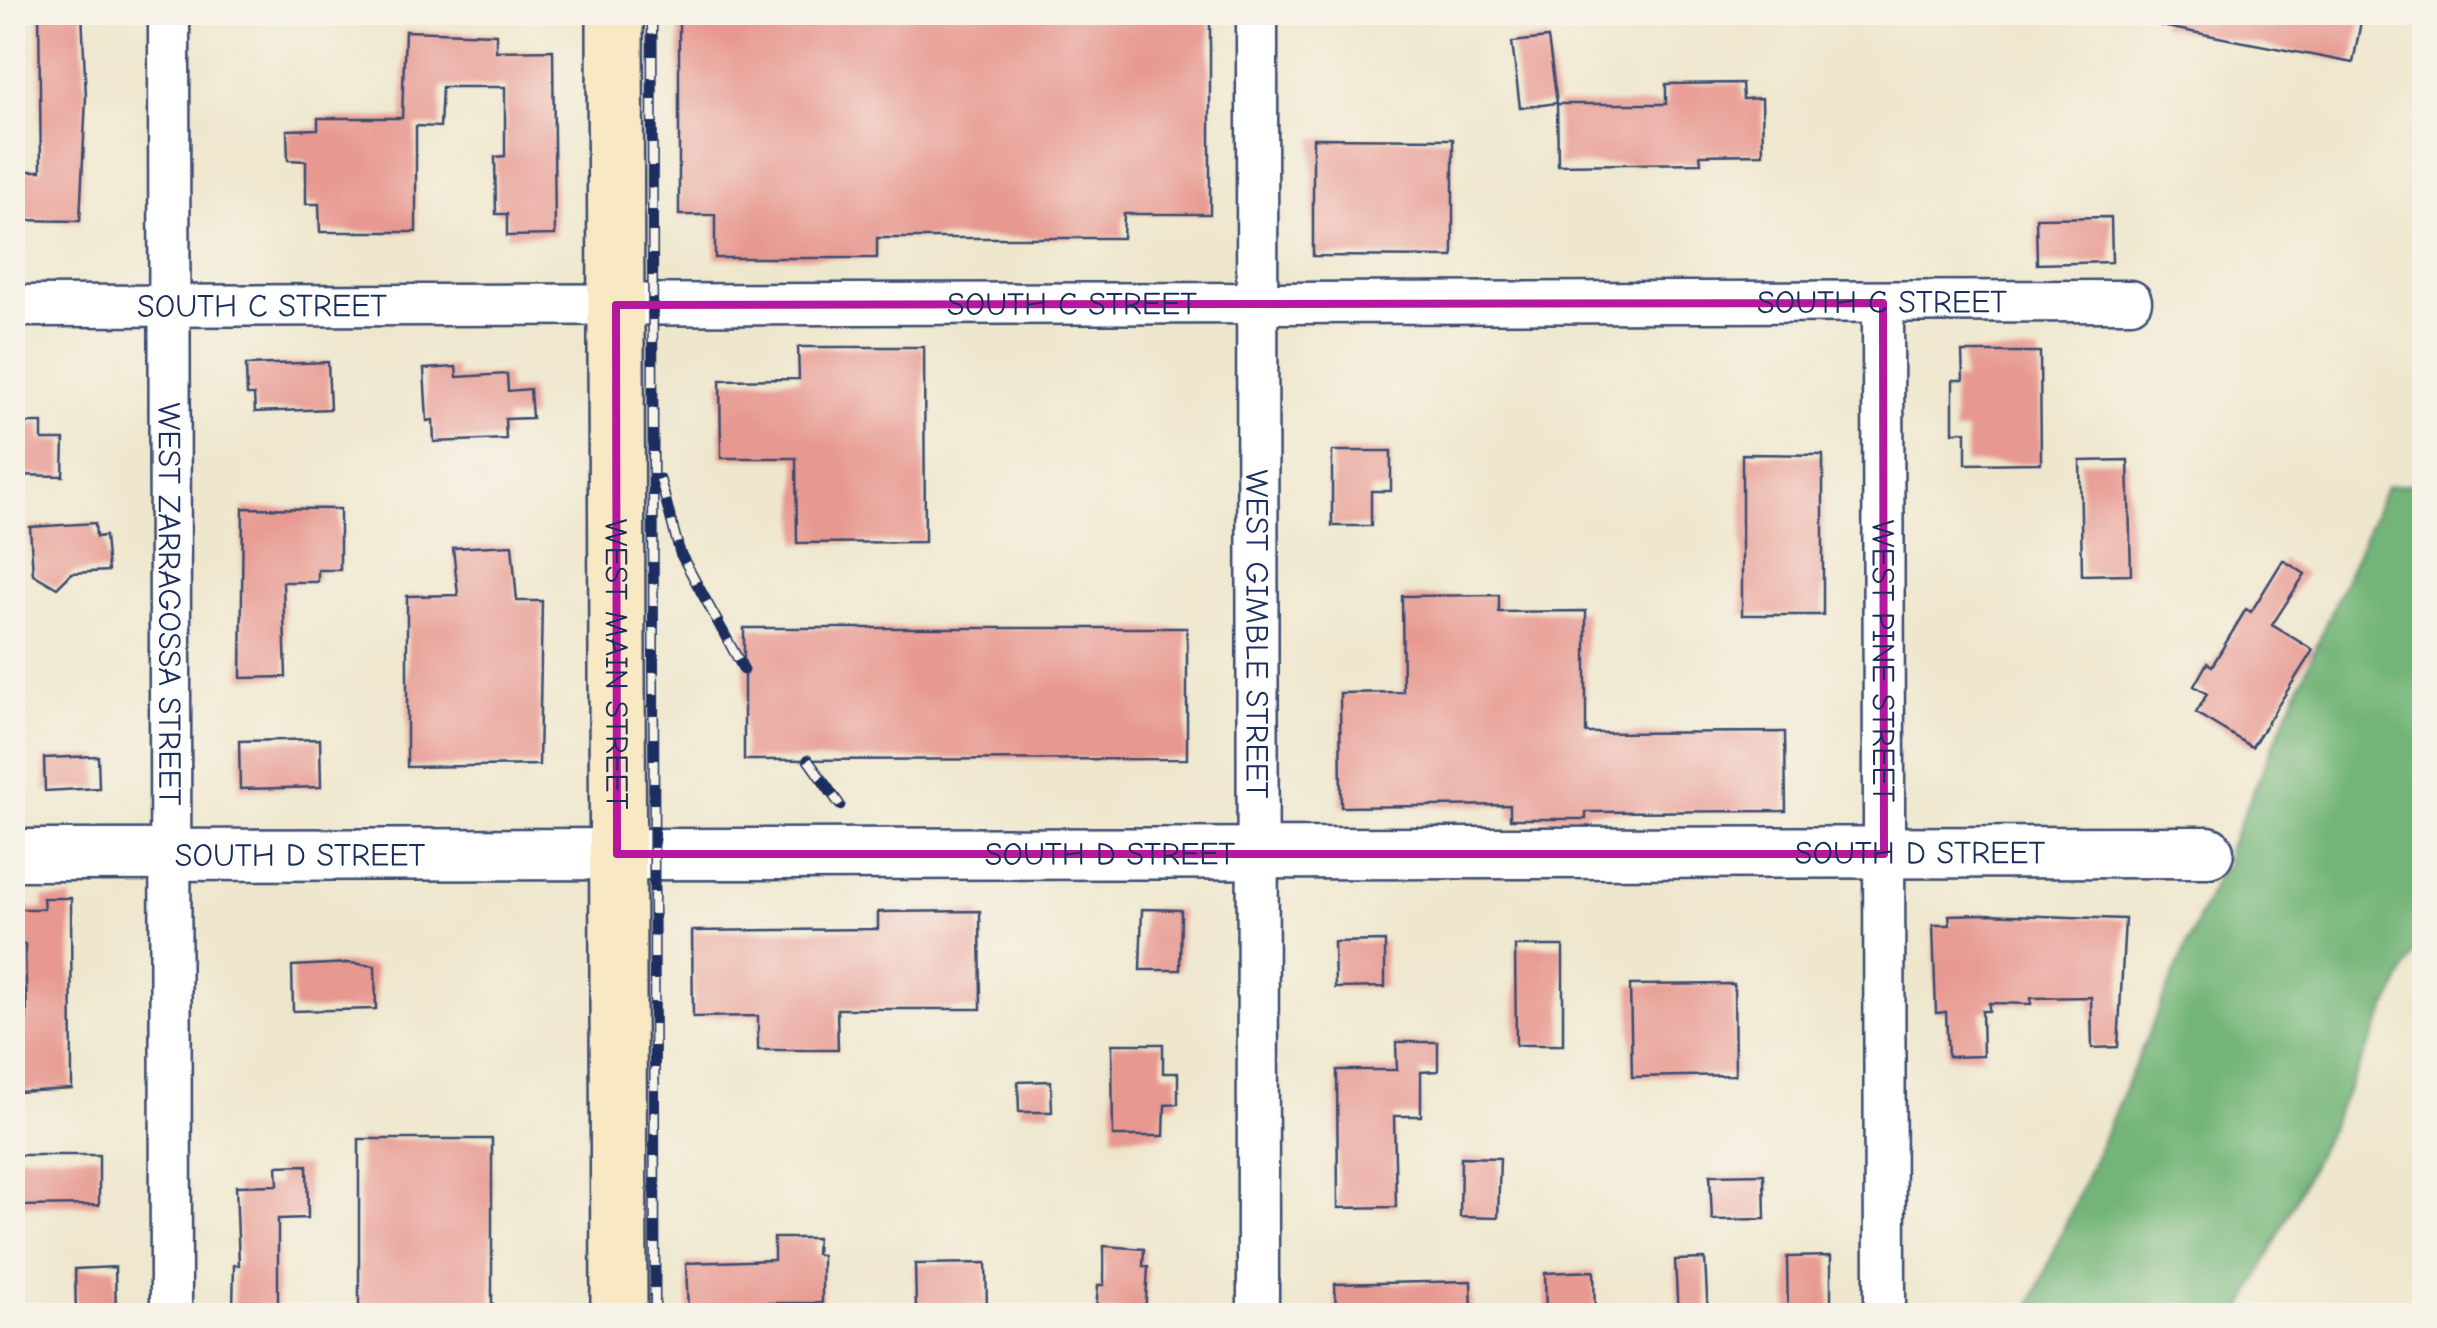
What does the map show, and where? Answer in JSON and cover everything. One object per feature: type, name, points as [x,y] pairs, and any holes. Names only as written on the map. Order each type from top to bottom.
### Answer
[{"type":"main road","name":"WEST MAIN STREET","points":[[615,12],[618,1316]]},
{"type":"street","name":"WEST ZARRAGOSSA STREET","points":[[170,12],[171,1316]]},
{"type":"street","name":"WEST GIMBLE STREET","points":[[1257,12],[1258,1316]]},
{"type":"street","name":"SOUTH C STREET","points":[[12,306],[2131,301]]},
{"type":"street","name":"WEST PINE STREET","points":[[1883,303],[1885,1316]]},
{"type":"street","name":"SOUTH D STREET","points":[[12,855],[2208,852]]},
{"type":"highlighted area","points":[[1883,303],[1884,854],[617,854],[616,305]]},
{"type":"green space","points":[[2424,482],[2424,949],[2417,946],[2240,1315],[2026,1316],[2220,869],[2227,869],[2227,852],[2386,487]]},
{"type":"building","points":[[39,12],[82,12],[86,97],[80,221],[13,220],[12,179],[22,179],[22,171],[41,171]]},
{"type":"building","points":[[679,12],[1210,12],[1210,214],[1124,214],[1123,238],[877,238],[877,258],[715,258],[715,215],[679,215]]},
{"type":"building","points":[[2162,12],[2344,12],[2362,16],[2353,63],[2161,26]]},
{"type":"building","points":[[405,31],[496,34],[496,51],[553,50],[555,235],[507,236],[507,214],[496,214],[495,157],[505,156],[505,87],[442,87],[440,127],[416,126],[416,232],[320,232],[319,204],[306,204],[306,161],[288,160],[287,130],[318,129],[318,118],[402,118]]},
{"type":"building","points":[[1548,38],[1557,103],[1520,108],[1512,42]]},
{"type":"building","points":[[1742,83],[1743,99],[1762,98],[1763,154],[1700,155],[1701,163],[1558,165],[1557,104],[1666,104],[1666,84]]},
{"type":"building","points":[[1313,138],[1453,139],[1453,257],[1313,256]]},
{"type":"building","points":[[2111,217],[2112,262],[2037,264],[2036,218]]},
{"type":"building","points":[[798,347],[924,347],[925,542],[797,543],[796,458],[721,458],[720,380],[799,379]]},
{"type":"building","points":[[1962,352],[2040,352],[2041,463],[1966,464],[1966,431],[1953,432],[1953,380],[1963,380]]},
{"type":"building","points":[[328,362],[330,409],[255,412],[254,395],[247,395],[246,365]]},
{"type":"building","points":[[456,367],[457,377],[507,374],[508,391],[530,389],[532,418],[505,419],[506,439],[434,442],[433,420],[427,421],[424,369]]},
{"type":"building","points":[[12,423],[42,423],[42,440],[64,440],[63,476],[12,475]]},
{"type":"building","points":[[1332,451],[1391,451],[1391,491],[1371,491],[1371,526],[1332,526]]},
{"type":"building","points":[[1742,454],[1823,455],[1823,615],[1742,615]]},
{"type":"building","points":[[2128,460],[2131,574],[2082,575],[2080,461]]},
{"type":"building","points":[[243,508],[340,509],[340,570],[318,570],[318,582],[283,582],[286,677],[241,678]]},
{"type":"building","points":[[95,523],[96,537],[105,536],[108,571],[72,573],[57,588],[33,574],[30,527]]},
{"type":"building","points":[[512,545],[517,601],[542,601],[539,765],[407,767],[407,596],[458,595],[453,548]]},
{"type":"building","points":[[2283,560],[2305,574],[2272,625],[2313,650],[2252,747],[2196,713],[2207,694],[2194,686],[2207,663],[2212,666],[2246,609],[2251,612]]},
{"type":"building","points":[[1499,595],[1499,612],[1586,611],[1586,733],[1785,732],[1786,811],[1586,812],[1586,819],[1510,819],[1510,805],[1341,807],[1340,693],[1403,692],[1402,596]]},
{"type":"building","points":[[744,628],[1187,628],[1187,759],[744,760]]},
{"type":"building","points":[[320,739],[321,787],[240,789],[239,741]]},
{"type":"building","points":[[98,756],[99,788],[45,791],[44,758]]},
{"type":"building","points":[[43,898],[71,898],[72,1089],[17,1092],[12,1018],[27,1018],[25,944],[12,944],[12,909],[44,909]]},
{"type":"building","points":[[1142,909],[1181,910],[1180,970],[1140,970]]},
{"type":"building","points":[[980,911],[981,1009],[837,1009],[838,1050],[758,1050],[758,1016],[693,1017],[692,931],[878,929],[878,912]]},
{"type":"building","points":[[1949,915],[2125,919],[2118,1047],[2092,1048],[2091,997],[2031,998],[2031,1004],[1989,1003],[1989,1011],[1982,1011],[1983,1056],[1948,1057],[1946,1012],[1936,1013],[1933,925],[1950,925]]},
{"type":"building","points":[[1385,941],[1385,987],[1335,988],[1334,942]]},
{"type":"building","points":[[1515,946],[1563,946],[1563,1045],[1516,1045]]},
{"type":"building","points":[[292,966],[375,966],[376,1009],[293,1011]]},
{"type":"building","points":[[1734,984],[1735,1075],[1632,1077],[1630,985]]},
{"type":"building","points":[[1396,1042],[1438,1042],[1438,1071],[1421,1072],[1421,1116],[1394,1116],[1396,1207],[1338,1208],[1337,1070],[1397,1070]]},
{"type":"building","points":[[1112,1044],[1163,1044],[1163,1073],[1178,1073],[1178,1104],[1165,1105],[1164,1136],[1113,1136]]},
{"type":"building","points":[[1051,1081],[1052,1112],[1019,1112],[1018,1082]]},
{"type":"building","points":[[359,1139],[492,1139],[492,1316],[359,1316]]},
{"type":"building","points":[[13,1155],[99,1155],[99,1205],[13,1206]]},
{"type":"building","points":[[1461,1157],[1500,1158],[1498,1218],[1460,1217]]},
{"type":"building","points":[[307,1165],[308,1218],[278,1219],[278,1309],[233,1309],[234,1265],[239,1265],[236,1186],[278,1185],[277,1166]]},
{"type":"building","points":[[1764,1174],[1765,1219],[1712,1220],[1710,1175]]},
{"type":"building","points":[[774,1238],[817,1238],[816,1254],[822,1255],[822,1303],[755,1303],[755,1309],[688,1311],[686,1263],[774,1260]]},
{"type":"building","points":[[1104,1246],[1144,1249],[1143,1266],[1148,1267],[1145,1315],[1096,1312],[1098,1285],[1104,1285]]},
{"type":"building","points":[[1831,1256],[1831,1316],[1788,1316],[1787,1257]]},
{"type":"building","points":[[1705,1259],[1708,1316],[1678,1316],[1675,1260]]},
{"type":"building","points":[[986,1263],[987,1307],[916,1309],[915,1264]]},
{"type":"building","points":[[115,1267],[116,1316],[76,1316],[75,1269]]},
{"type":"building","points":[[1594,1271],[1595,1316],[1546,1316],[1545,1273]]},
{"type":"building","points":[[1471,1281],[1472,1316],[1336,1316],[1335,1284]]},
{"type":"railway","points":[[652,12],[655,1316]]},
{"type":"railway","points":[[660,479],[680,553],[744,670]]},
{"type":"railway","points":[[808,760],[840,805]]}]
